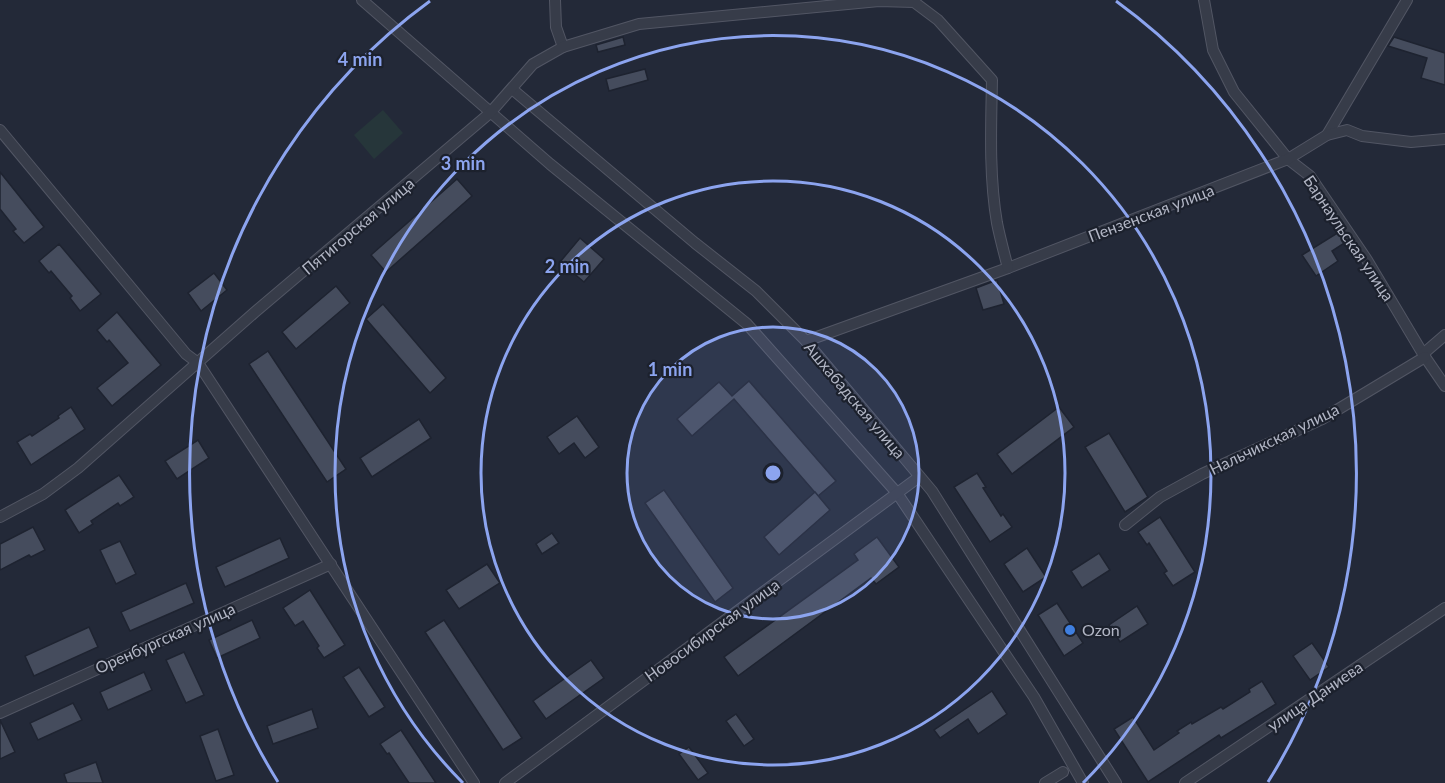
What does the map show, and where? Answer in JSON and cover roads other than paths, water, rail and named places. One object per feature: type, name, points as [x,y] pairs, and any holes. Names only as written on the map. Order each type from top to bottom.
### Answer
[{"type":"street","points":[[362,0],[490,113],[747,324],[897,494],[1034,697],[1083,783]]},
{"type":"street","points":[[555,0],[556,27],[563,47]]},
{"type":"street","name":"Барнаульская улица","points":[[1204,0],[1213,50],[1234,92],[1288,159],[1310,176],[1367,260],[1424,356],[1445,386]]},
{"type":"street","points":[[1327,135],[1407,0]]},
{"type":"street","name":"Пятигорская улица","points":[[0,517],[43,494],[78,468],[490,113],[533,64],[563,47],[639,24],[879,1],[914,2],[939,20],[992,80],[993,185],[997,223],[1008,268]]},
{"type":"street","name":"Ашхабадская улица","points":[[512,88],[695,243],[756,291],[806,341],[932,491],[1116,783]]},
{"type":"street","points":[[0,130],[186,354],[198,363],[474,783]]},
{"type":"street","name":"Пензенская улица","points":[[806,341],[1008,268],[1288,159],[1327,135],[1347,130],[1362,136],[1411,142],[1445,139]]},
{"type":"street","name":"Нальчикская улица","points":[[1125,525],[1160,497],[1191,480],[1322,418],[1424,356],[1445,336]]},
{"type":"street","name":"Новосибирская улица","points":[[505,783],[919,477]]},
{"type":"street","name":"Оренбургская улица","points":[[0,713],[331,564]]},
{"type":"street","name":"улица Даниева","points":[[1185,783],[1445,608]]},
{"type":"street","points":[[1045,783],[1063,772]]},
{"type":"place","name":"Ozon","points":[[1070,630]]}]
